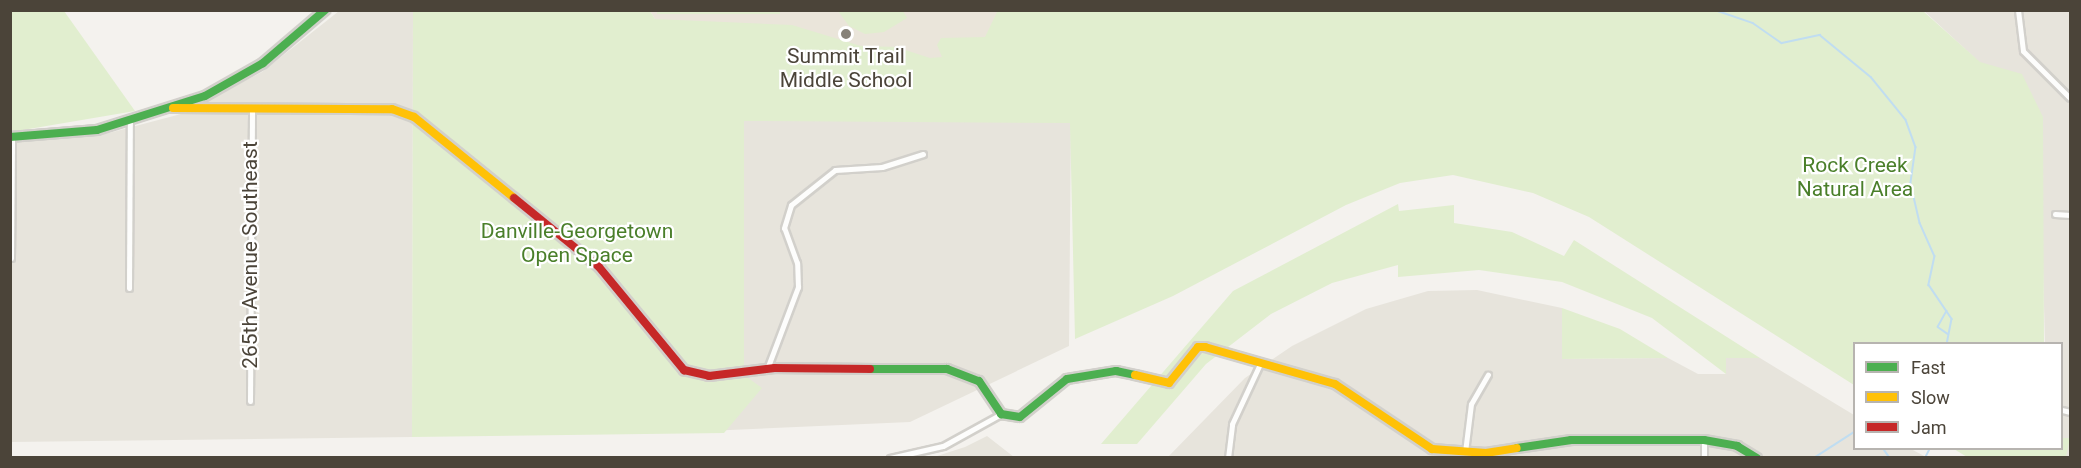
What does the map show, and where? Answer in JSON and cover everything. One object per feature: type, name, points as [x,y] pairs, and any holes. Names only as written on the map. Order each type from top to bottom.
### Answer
[{"type":"street","points":[[11,258],[11,136],[130,122],[173,108],[245,76],[325,10]]},
{"type":"street","points":[[2018,10],[2023,51],[2070,98]]},
{"type":"street","points":[[173,108],[392,109],[414,117],[599,267],[684,370],[709,376],[767,369],[946,369],[979,381],[1001,414]]},
{"type":"street","name":"265th Avenue Southeast","points":[[250,401],[252,110]]},
{"type":"street","points":[[129,288],[130,122]]},
{"type":"street","points":[[767,369],[798,287],[797,263],[784,228],[791,205],[835,170],[882,167],[923,154]]},
{"type":"street","points":[[2055,214],[2070,215]]},
{"type":"street","points":[[890,458],[943,446],[1001,414],[1028,415],[1067,379],[1103,371],[1169,383],[1198,347],[1259,366],[1335,384],[1423,446],[1465,453],[1570,440],[1704,440],[1737,446],[1757,458]]},
{"type":"street","points":[[1228,458],[1232,424],[1259,366]]},
{"type":"street","points":[[1465,453],[1471,404],[1488,375]]},
{"type":"street","points":[[1704,440],[1704,458]]},
{"type":"shaded area","points":[[339,11],[413,11],[412,437],[11,442],[11,143],[109,133],[181,114],[262,72]]},
{"type":"shaded area","name":"Summit Trail Middle School","points":[[650,11],[1016,11],[1040,58],[679,58]]},
{"type":"shaded area","points":[[1924,11],[2070,11],[2070,457],[2022,457],[2063,450],[2063,342],[2045,342],[2039,117]]},
{"type":"shaded area","points":[[1071,117],[1069,346],[910,422],[684,432],[742,118]]},
{"type":"shaded area","points":[[1477,290],[1562,308],[1562,359],[1668,358],[1698,374],[1726,374],[1726,358],[1760,358],[1853,414],[1853,450],[1913,450],[1926,457],[1167,458],[1245,378],[1292,346],[1366,309],[1428,291]]},
{"type":"shaded area","points":[[987,436],[1014,457],[934,457],[965,447]]},
{"type":"green space","points":[[11,10],[64,11],[135,111],[11,132]]},
{"type":"green space","points":[[657,10],[780,11],[780,14],[657,14]]},
{"type":"green space","points":[[998,10],[1923,11],[1980,62],[2022,74],[2043,117],[2044,342],[1853,342],[1853,384],[1589,217],[1533,193],[1453,175],[1400,183],[1346,205],[1173,296],[1075,339],[1070,123],[744,121],[744,375],[762,388],[724,433],[412,437],[413,11],[650,11],[655,19],[792,25],[861,46],[896,47],[930,58],[942,57],[937,45],[941,38],[985,37]]},
{"type":"green space","points":[[838,11],[903,11],[907,18],[884,32],[865,34],[849,26]]},
{"type":"green space","points":[[1398,204],[1399,211],[1454,205],[1454,223],[1512,232],[1564,256],[1574,240],[1760,358],[1726,358],[1726,374],[1652,318],[1562,282],[1479,270],[1398,277],[1398,265],[1332,283],[1271,314],[1206,364],[1137,444],[1101,444],[1233,291]]},
{"type":"green space","points":[[1562,308],[1620,329],[1668,358],[1562,359]]},
{"type":"green space","points":[[2063,438],[2070,438],[2066,457],[1967,457],[1956,450],[2063,450]]},
{"type":"waterway","points":[[1715,10],[1753,23],[1782,43],[1820,35],[1871,77],[1906,120],[1916,147],[1911,184],[1920,223],[1935,256],[1929,285],[1952,319],[1947,342]]},
{"type":"waterway","points":[[1947,311],[1938,327],[1948,334]]},
{"type":"waterway","points":[[1814,458],[1853,433]]},
{"type":"waterway","points":[[1884,450],[1890,458]]},
{"type":"waterway","points":[[1925,458],[1929,450]]},
{"type":"traffic: fast","points":[[10,137],[97,130],[205,96],[263,63],[325,10]]},
{"type":"traffic: fast","points":[[870,369],[947,369],[979,381],[1001,414],[1020,417],[1067,379],[1116,371],[1135,375]]},
{"type":"traffic: fast","points":[[1517,448],[1571,440],[1704,440],[1737,446],[1757,458]]},
{"type":"traffic: slow","points":[[173,108],[392,109],[414,117],[514,198]]},
{"type":"traffic: slow","points":[[1135,375],[1169,383],[1198,347],[1205,347],[1335,384],[1432,449],[1486,453],[1517,448]]},
{"type":"traffic: jam","points":[[514,198],[599,267],[684,370],[709,376],[775,368],[870,369]]},
{"type":"place","name":"Summit Trail Middle School","points":[[846,34]]},
{"type":"park label","name":"Rock Creek Natural Area","points":[[1855,177]]},
{"type":"park label","name":"Danville-Georgetown Open Space","points":[[577,243]]}]
